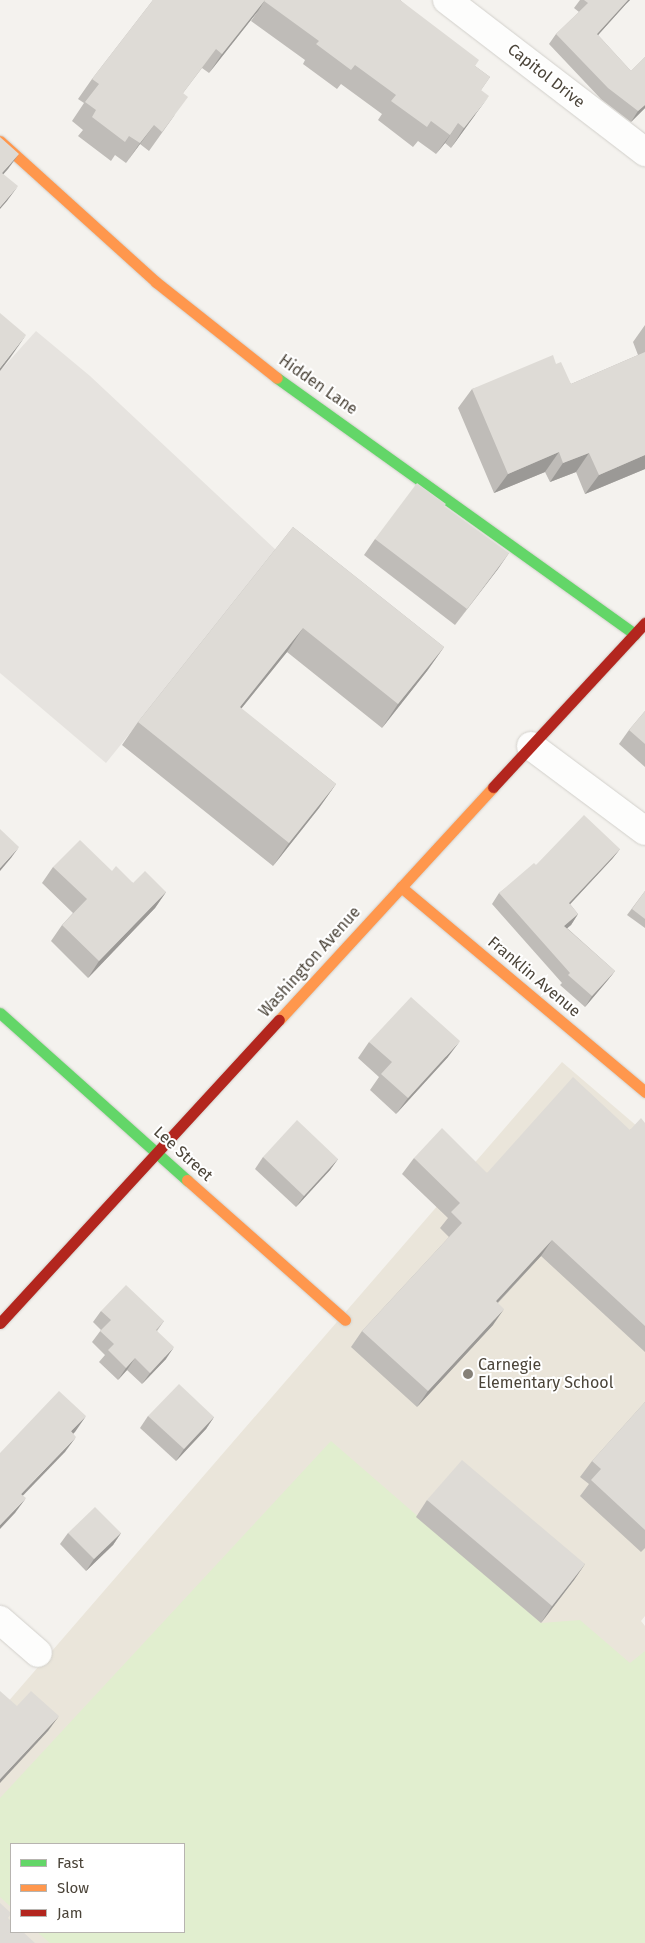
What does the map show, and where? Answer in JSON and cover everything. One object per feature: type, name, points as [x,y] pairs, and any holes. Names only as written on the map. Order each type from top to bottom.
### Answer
[{"type":"street","name":"Capitol Drive","points":[[447,0],[645,152]]},
{"type":"street","name":"Hidden Lane","points":[[0,141],[156,282],[248,356],[635,634]]},
{"type":"street","name":"Washington Avenue","points":[[0,1323],[645,623]]},
{"type":"street","points":[[531,746],[645,831]]},
{"type":"street","name":"Franklin Avenue","points":[[401,887],[645,1092]]},
{"type":"street","name":"Lee Street","points":[[0,1013],[345,1320]]},
{"type":"street","points":[[0,1620],[38,1654]]},
{"type":"shaded area","points":[[36,331],[90,376],[277,551],[106,763],[0,673],[0,371]]},
{"type":"shaded area","name":"Carnegie Elementary School","points":[[562,1062],[645,1133],[645,1616],[641,1621],[645,1626],[645,1943],[15,1943],[0,1928],[0,1711]]},
{"type":"green space","points":[[331,1441],[541,1623],[580,1620],[630,1663],[645,1651],[645,1943],[50,1943],[38,1933],[185,1933],[185,1843],[10,1843],[10,1906],[0,1897],[0,1798]]},
{"type":"building","points":[[153,0],[265,0],[222,54],[216,49],[183,93],[188,97],[162,132],[154,125],[140,143],[129,136],[125,142],[92,117],[96,110],[85,102],[99,84],[92,79]]},
{"type":"building","points":[[265,0],[400,0],[479,60],[475,66],[490,77],[481,90],[489,96],[464,128],[458,123],[450,135],[431,121],[427,127],[391,101],[396,95],[355,65],[351,70],[316,44],[319,41]]},
{"type":"building","points":[[584,0],[628,0],[597,34],[631,71],[645,57],[645,105],[638,111],[608,88],[556,34],[588,3]]},
{"type":"building","points":[[0,137],[19,154],[2,173],[18,186],[0,207]]},
{"type":"building","points":[[0,313],[26,335],[0,368]]},
{"type":"building","points":[[645,352],[645,455],[599,475],[589,453],[563,463],[559,452],[508,474],[472,389],[553,355],[556,364],[561,362],[571,384]]},
{"type":"building","points":[[417,483],[446,504],[444,506],[509,553],[467,609],[375,539]]},
{"type":"building","points":[[293,527],[444,647],[398,704],[303,628],[240,707],[336,784],[289,843],[138,722]]},
{"type":"building","points":[[645,711],[645,744],[629,730]]},
{"type":"building","points":[[584,815],[620,849],[569,903],[578,914],[564,926],[615,971],[592,996],[568,975],[570,973],[499,893],[534,863],[536,865]]},
{"type":"building","points":[[0,829],[19,847],[0,868]]},
{"type":"building","points":[[80,840],[112,871],[116,866],[133,883],[145,871],[166,892],[99,961],[62,925],[87,899],[53,867]]},
{"type":"building","points":[[645,891],[645,919],[632,909]]},
{"type":"building","points":[[411,997],[460,1041],[408,1098],[381,1074],[392,1062],[369,1042]]},
{"type":"building","name":"Carnegie Elementary School","points":[[573,1077],[630,1130],[641,1118],[645,1123],[645,1326],[552,1240],[496,1301],[504,1309],[428,1391],[362,1331],[462,1223],[451,1212],[460,1203],[414,1158],[442,1128],[487,1173]]},
{"type":"building","points":[[297,1120],[338,1159],[304,1196],[263,1157]]},
{"type":"building","points":[[126,1285],[164,1321],[156,1330],[174,1347],[150,1373],[135,1358],[126,1368],[108,1350],[114,1344],[100,1331],[111,1320],[101,1311]]},
{"type":"building","points":[[179,1384],[214,1417],[184,1449],[148,1416]]},
{"type":"building","points":[[59,1391],[86,1416],[71,1431],[76,1437],[21,1494],[26,1498],[0,1525],[0,1453]]},
{"type":"building","name":"Carnegie Elementary School","points":[[645,1402],[645,1530],[591,1480],[601,1469],[592,1461]]},
{"type":"building","points":[[462,1460],[585,1564],[552,1606],[427,1500]]},
{"type":"building","points":[[95,1507],[121,1533],[94,1559],[68,1533]]},
{"type":"building","points":[[0,1691],[17,1706],[31,1691],[59,1716],[0,1779]]},
{"type":"building","points":[[0,1903],[10,1912],[8,1918],[10,1920],[10,1933],[24,1933],[35,1943],[0,1943]]},
{"type":"traffic: fast","points":[[277,378],[635,634]]},
{"type":"traffic: fast","points":[[0,1013],[187,1180]]},
{"type":"traffic: slow","points":[[0,141],[156,282],[277,378]]},
{"type":"traffic: slow","points":[[279,1020],[493,787]]},
{"type":"traffic: slow","points":[[401,887],[645,1092]]},
{"type":"traffic: slow","points":[[187,1180],[345,1320]]},
{"type":"traffic: jam","points":[[493,787],[645,623]]},
{"type":"traffic: jam","points":[[0,1323],[279,1020]]},
{"type":"place","name":"Carnegie Elementary School","points":[[468,1374]]}]
